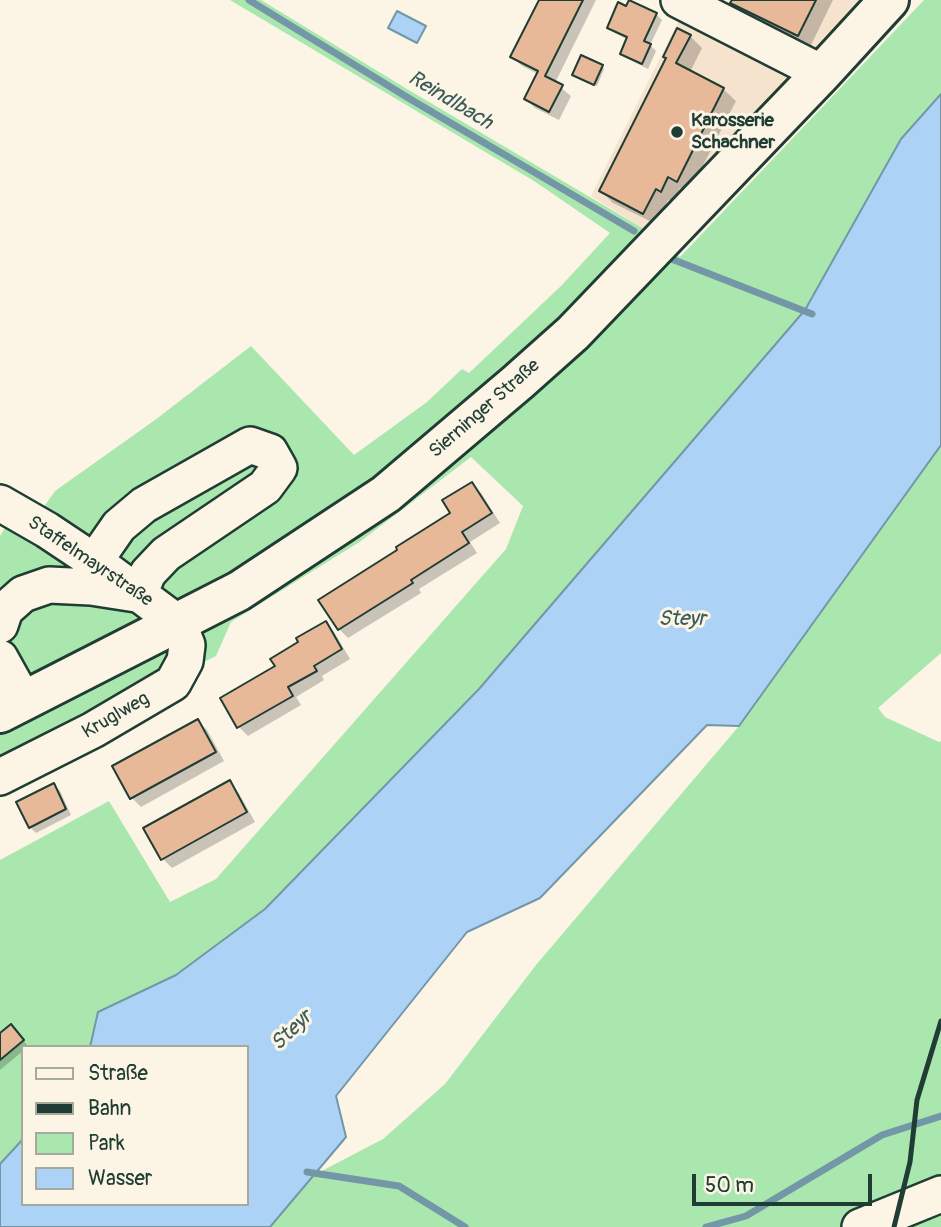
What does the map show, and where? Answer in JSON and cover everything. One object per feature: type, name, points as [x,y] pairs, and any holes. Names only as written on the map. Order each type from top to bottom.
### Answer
[{"type":"main road","name":"Sierninger Straße","points":[[12,707],[239,592],[386,494],[573,333],[889,0]]},
{"type":"street","points":[[680,0],[822,72]]},
{"type":"street","points":[[0,625],[5,610],[23,594],[49,586],[91,587],[139,594],[148,573],[166,554],[265,487],[279,468],[270,452],[250,445],[144,505],[119,526],[94,562]]},
{"type":"street","name":"Staffelmayrstraße","points":[[0,503],[47,530],[178,623]]},
{"type":"street","name":"Kruglweg","points":[[0,777],[93,730],[173,683],[186,661],[187,646],[178,623]]},
{"type":"street","points":[[0,658],[12,707]]},
{"type":"street","points":[[860,1227],[941,1194]]},
{"type":"shaded area","points":[[729,0],[863,0],[644,229],[591,196],[681,16],[724,11]]},
{"type":"green space","points":[[230,0],[261,0],[644,229],[680,257],[924,0],[941,0],[941,94],[901,140],[805,310],[479,689],[265,909],[176,975],[98,1012],[90,1045],[21,1045],[21,1141],[0,1164],[0,860],[109,801],[170,902],[216,879],[506,549],[523,506],[471,457],[361,541],[231,622],[216,656],[0,761],[0,734],[50,707],[0,695],[0,536],[8,523],[43,508],[55,491],[155,420],[251,346],[354,455],[427,402],[462,369],[469,373],[562,285],[610,233],[534,181]]},
{"type":"green space","points":[[941,445],[941,653],[878,708],[885,717],[941,741],[941,1227],[270,1227],[314,1175],[383,1139],[445,1084],[536,965],[739,726]]},
{"type":"water","points":[[397,11],[426,26],[417,43],[388,28]]},
{"type":"water","name":"Steyr","points":[[941,94],[941,445],[739,726],[707,725],[540,898],[467,932],[336,1096],[346,1137],[270,1227],[0,1227],[0,1164],[21,1141],[21,1206],[248,1206],[248,1045],[90,1045],[98,1012],[176,975],[265,909],[479,689],[805,310],[901,139]]},
{"type":"building","points":[[539,0],[583,0],[545,76],[563,85],[549,112],[524,99],[538,71],[510,57]]},
{"type":"building","points":[[629,0],[657,13],[644,41],[651,44],[642,64],[620,54],[627,37],[607,28],[618,2],[626,6]]},
{"type":"building","points":[[732,0],[816,0],[798,36],[730,3]]},
{"type":"building","points":[[677,28],[691,35],[676,63],[724,88],[677,182],[668,177],[661,192],[656,189],[643,214],[599,191],[666,58],[663,57]]},
{"type":"building","points":[[581,55],[603,65],[594,85],[572,75]]},
{"type":"building","points":[[472,482],[492,513],[462,532],[469,543],[411,580],[413,583],[338,630],[318,600],[450,513],[442,500]]},
{"type":"building","points":[[326,621],[342,649],[314,666],[317,671],[288,687],[293,696],[237,728],[220,698],[275,666],[270,659],[298,642],[296,638]]},
{"type":"building","points":[[198,719],[216,752],[130,799],[112,766]]},
{"type":"building","points":[[230,780],[247,812],[161,860],[143,828]]},
{"type":"building","points":[[54,783],[66,809],[29,828],[16,802]]},
{"type":"building","points":[[11,1024],[24,1040],[0,1060],[0,1033]]},
{"type":"waterway","name":"Reindlbach","points":[[249,0],[634,231]]},
{"type":"waterway","points":[[669,258],[812,314]]},
{"type":"waterway","points":[[706,1227],[746,1216],[882,1135],[941,1116]]},
{"type":"waterway","points":[[307,1172],[399,1186],[465,1227]]},
{"type":"railway","points":[[894,1227],[910,1162],[917,1100],[941,1021]]},
{"type":"place","name":"Karosserie Schachner","points":[[677,132]]}]
